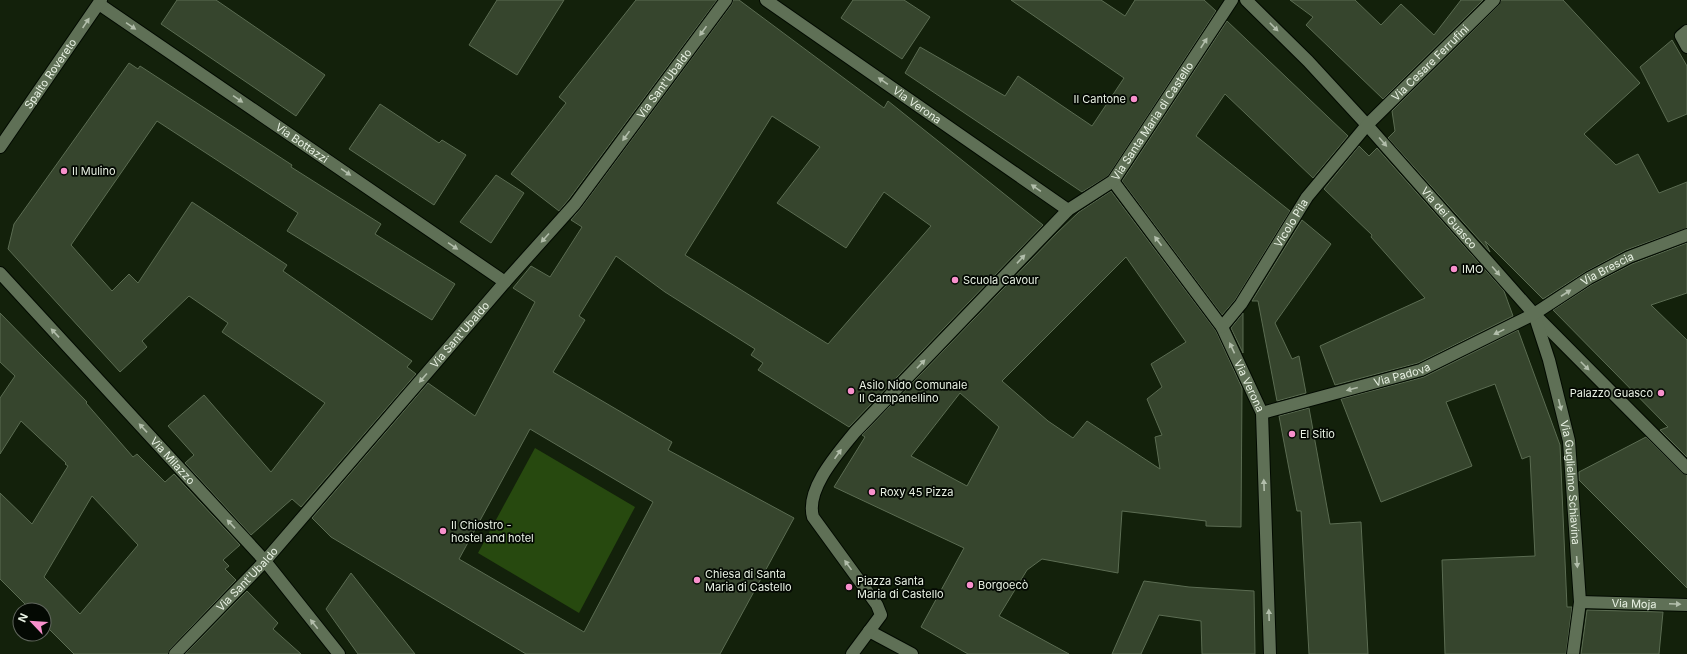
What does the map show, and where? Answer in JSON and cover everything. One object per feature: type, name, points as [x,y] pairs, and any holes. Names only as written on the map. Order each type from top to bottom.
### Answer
[{"type":"street","name":"Via Sant'Ubaldo","points":[[175,654],[265,561],[505,282],[575,204],[726,0]]},
{"type":"street","name":"Via Verona","points":[[766,0],[1068,210]]},
{"type":"street","name":"Via Santa Maria di Castello","points":[[869,631],[880,618],[881,612],[813,517],[811,509],[813,496],[823,476],[840,451],[856,432],[1068,210],[1113,181],[1232,0]]},
{"type":"street","name":"Via dei Guasco","points":[[1246,0],[1308,61],[1367,124],[1534,314],[1687,468]]},
{"type":"street","name":"Via Cesare Ferrufini","points":[[1367,124],[1494,0]]},
{"type":"street","name":"Via Bottazzi","points":[[100,2],[505,282]]},
{"type":"street","name":"Spalto Rovereto","points":[[0,147],[100,2]]},
{"type":"street","points":[[1687,32],[1682,36],[1687,47]]},
{"type":"street","name":"Vicolo Pila","points":[[1222,327],[1241,304],[1307,197],[1367,124]]},
{"type":"street","name":"Via Verona","points":[[1113,181],[1222,327],[1262,413],[1270,654]]},
{"type":"street","name":"Via Brescia","points":[[1534,314],[1589,278],[1629,257],[1687,235]]},
{"type":"street","name":"Via Milazzo","points":[[0,273],[265,561],[339,654]]},
{"type":"street","name":"Via Padova","points":[[1262,413],[1421,370],[1534,314]]},
{"type":"street","name":"Via Guglielmo Schiavina","points":[[1534,314],[1549,360],[1569,440],[1580,602],[1573,654]]},
{"type":"street","name":"Via Moja","points":[[1580,602],[1687,604]]},
{"type":"street","points":[[852,654],[869,631],[912,654]]},
{"type":"green space","points":[[535,448],[635,507],[579,613],[478,553]]},
{"type":"building","points":[[177,0],[216,0],[325,75],[296,116],[161,24]]},
{"type":"building","points":[[497,0],[564,0],[517,75],[469,45]]},
{"type":"building","points":[[636,0],[717,0],[559,211],[511,174],[566,103],[559,97]]},
{"type":"building","points":[[733,0],[739,0],[884,108],[888,101],[1043,225],[849,427],[758,370],[763,363],[751,355],[755,349],[665,292],[616,256],[579,316],[585,320],[553,372],[672,442],[668,450],[794,518],[720,654],[526,654],[331,537],[312,518],[428,383],[475,416],[535,302],[513,288],[531,266],[550,277],[582,227],[571,220],[732,4]],"holes":[[[772,116],[820,147],[777,203],[846,248],[884,192],[931,226],[828,344],[685,255]],[[530,429],[653,502],[584,632],[459,559]]]},
{"type":"building","points":[[853,0],[904,0],[930,17],[902,59],[841,18]]},
{"type":"building","points":[[1011,0],[1101,0],[1125,16],[1135,0],[1204,0],[1216,11],[1108,176],[1082,192],[905,73],[920,47],[1005,96],[1018,76],[1092,126],[1124,78]]},
{"type":"building","points":[[1290,0],[1355,0],[1381,25],[1401,4],[1434,35],[1461,0],[1483,0],[1383,99],[1306,25],[1313,17]]},
{"type":"building","points":[[1501,0],[1563,0],[1640,83],[1584,134],[1616,165],[1638,154],[1659,193],[1687,182],[1687,228],[1626,250],[1585,272],[1543,299],[1485,241],[1490,252],[1388,138],[1395,131],[1392,111],[1499,5]]},
{"type":"building","points":[[1227,21],[1348,136],[1313,178],[1225,94],[1196,136],[1290,211],[1235,300],[1222,315],[1122,181]]},
{"type":"building","points":[[1672,40],[1687,66],[1687,114],[1668,122],[1640,67]]},
{"type":"building","points":[[129,63],[138,69],[140,66],[292,165],[291,167],[381,224],[375,234],[455,284],[432,320],[287,231],[298,213],[157,121],[71,245],[112,291],[129,274],[138,283],[192,202],[287,265],[283,271],[412,361],[407,367],[416,374],[301,507],[292,499],[251,535],[185,463],[194,455],[168,426],[204,395],[271,472],[325,403],[222,332],[228,323],[189,296],[142,341],[147,347],[120,372],[8,249],[14,224]]},
{"type":"building","points":[[380,104],[439,143],[442,140],[466,155],[434,205],[349,149]]},
{"type":"building","points":[[1359,146],[1369,156],[1377,148],[1504,291],[1513,316],[1418,363],[1335,385],[1320,346],[1425,298],[1371,237],[1372,235],[1324,189]]},
{"type":"building","points":[[496,175],[524,193],[491,243],[460,222]]},
{"type":"building","points":[[1111,191],[1216,331],[1242,388],[1241,527],[1206,526],[1206,521],[1122,511],[1118,573],[1042,559],[1027,570],[999,616],[1069,654],[968,654],[921,627],[964,548],[834,487],[865,437],[862,435],[1079,212]],"holes":[[[1126,257],[1186,342],[1151,364],[1162,387],[1147,399],[1162,435],[1155,437],[1160,469],[1087,421],[1073,438],[1048,421],[1002,381]],[[960,393],[999,427],[967,486],[911,456]]]},
{"type":"building","points":[[1302,220],[1331,244],[1275,323],[1292,359],[1299,356],[1306,393],[1277,401],[1258,301],[1252,301]]},
{"type":"building","name":"Palazzo Guasco","points":[[1687,243],[1687,293],[1651,305],[1687,340],[1687,457],[1660,430],[1668,427],[1553,310],[1593,284],[1632,264]]},
{"type":"building","points":[[0,313],[87,402],[86,403],[133,457],[137,454],[165,482],[174,474],[240,545],[223,560],[229,566],[225,569],[236,580],[170,649],[168,654],[74,654],[52,632],[52,602],[23,602],[0,579],[0,493],[32,524],[68,466],[21,421],[0,454],[0,398],[15,376],[0,362]],"holes":[[[92,496],[138,545],[80,614],[44,577]]]},
{"type":"building","points":[[1243,313],[1243,353],[1231,328]]},
{"type":"building","points":[[1518,330],[1560,445],[1567,607],[1572,607],[1566,654],[1445,654],[1442,560],[1535,556],[1530,456],[1522,459],[1495,384],[1446,402],[1472,466],[1381,502],[1341,399],[1424,377]]},
{"type":"building","points":[[1309,408],[1330,524],[1361,522],[1368,654],[1309,654],[1301,511],[1297,511],[1279,416]]},
{"type":"building","points":[[1646,437],[1682,473],[1687,475],[1687,588],[1579,480],[1579,472]]},
{"type":"building","points":[[351,573],[415,654],[358,654],[326,609]]},
{"type":"building","points":[[1144,581],[1189,587],[1254,591],[1255,654],[1202,654],[1201,621],[1159,615],[1141,654],[1112,654]]},
{"type":"building","points":[[247,591],[278,623],[273,629],[301,654],[185,654]]},
{"type":"building","points":[[1587,610],[1663,612],[1659,654],[1581,654]]},
{"type":"place","name":"Il Cantone","points":[[1134,99]]},
{"type":"place","name":"Il Mulino","points":[[64,171]]},
{"type":"place","name":"IMO","points":[[1454,269]]},
{"type":"place","name":"Scuola Cavour","points":[[955,280]]},
{"type":"place","name":"Asilo Nido Comunale Il Campanellino","points":[[851,391]]},
{"type":"place","name":"Palazzo Guasco","points":[[1661,393]]},
{"type":"place","name":"El Sitio","points":[[1292,434]]},
{"type":"place","name":"Roxy 45 Pizza","points":[[872,492]]},
{"type":"place","name":"Il Chiostro - hostel and hotel","points":[[443,531]]},
{"type":"place","name":"Chiesa di Santa Maria di Castello","points":[[697,580]]},
{"type":"place","name":"Borgoecò","points":[[970,585]]},
{"type":"place","name":"Piazza Santa Maria di Castello","points":[[849,587]]}]
